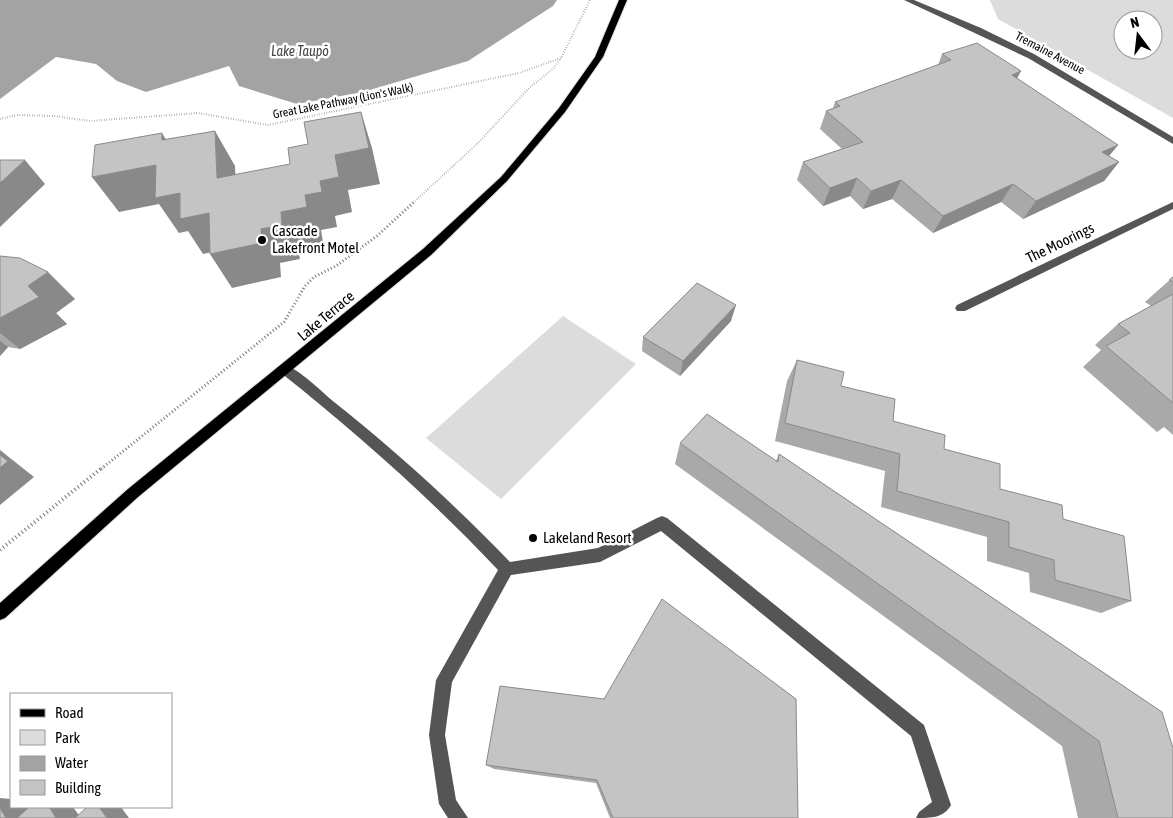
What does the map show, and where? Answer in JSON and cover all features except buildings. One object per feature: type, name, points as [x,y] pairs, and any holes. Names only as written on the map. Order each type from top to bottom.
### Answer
[{"type":"main road","name":"Lake Terrace","points":[[0,613],[133,493],[427,252],[504,179],[562,110],[599,57],[623,0]]},
{"type":"street","name":"Tremaine Avenue","points":[[908,0],[978,30],[1031,56],[1173,141]]},
{"type":"street","name":"The Moorings","points":[[961,308],[1173,205]]},
{"type":"street","points":[[285,370],[319,396],[458,518],[507,569]]},
{"type":"street","points":[[507,569],[600,555],[662,523],[918,731],[942,806],[925,818]]},
{"type":"street","points":[[459,818],[448,804],[437,735],[444,680],[507,569]]},
{"type":"path","points":[[0,550],[284,322],[305,286],[314,277],[336,266],[377,236],[478,143],[529,88],[553,69],[590,0]]},
{"type":"path","name":"Great Lake Pathway (Lion's Walk)","points":[[0,119],[17,115],[90,121],[198,113],[268,125],[510,75],[560,58]]},
{"type":"green space","points":[[990,0],[1173,0],[1173,118],[998,19]]},
{"type":"green space","points":[[563,316],[636,364],[501,499],[426,438]]},
{"type":"water","name":"Lake Taupō","points":[[0,0],[557,0],[553,6],[468,61],[363,92],[297,104],[239,86],[229,66],[146,92],[117,81],[96,64],[56,57],[0,99]]},
{"type":"place","name":"Cascade Lakefront Motel","points":[[262,240]]},
{"type":"place","name":"Lakeland Resort","points":[[533,538]]}]
